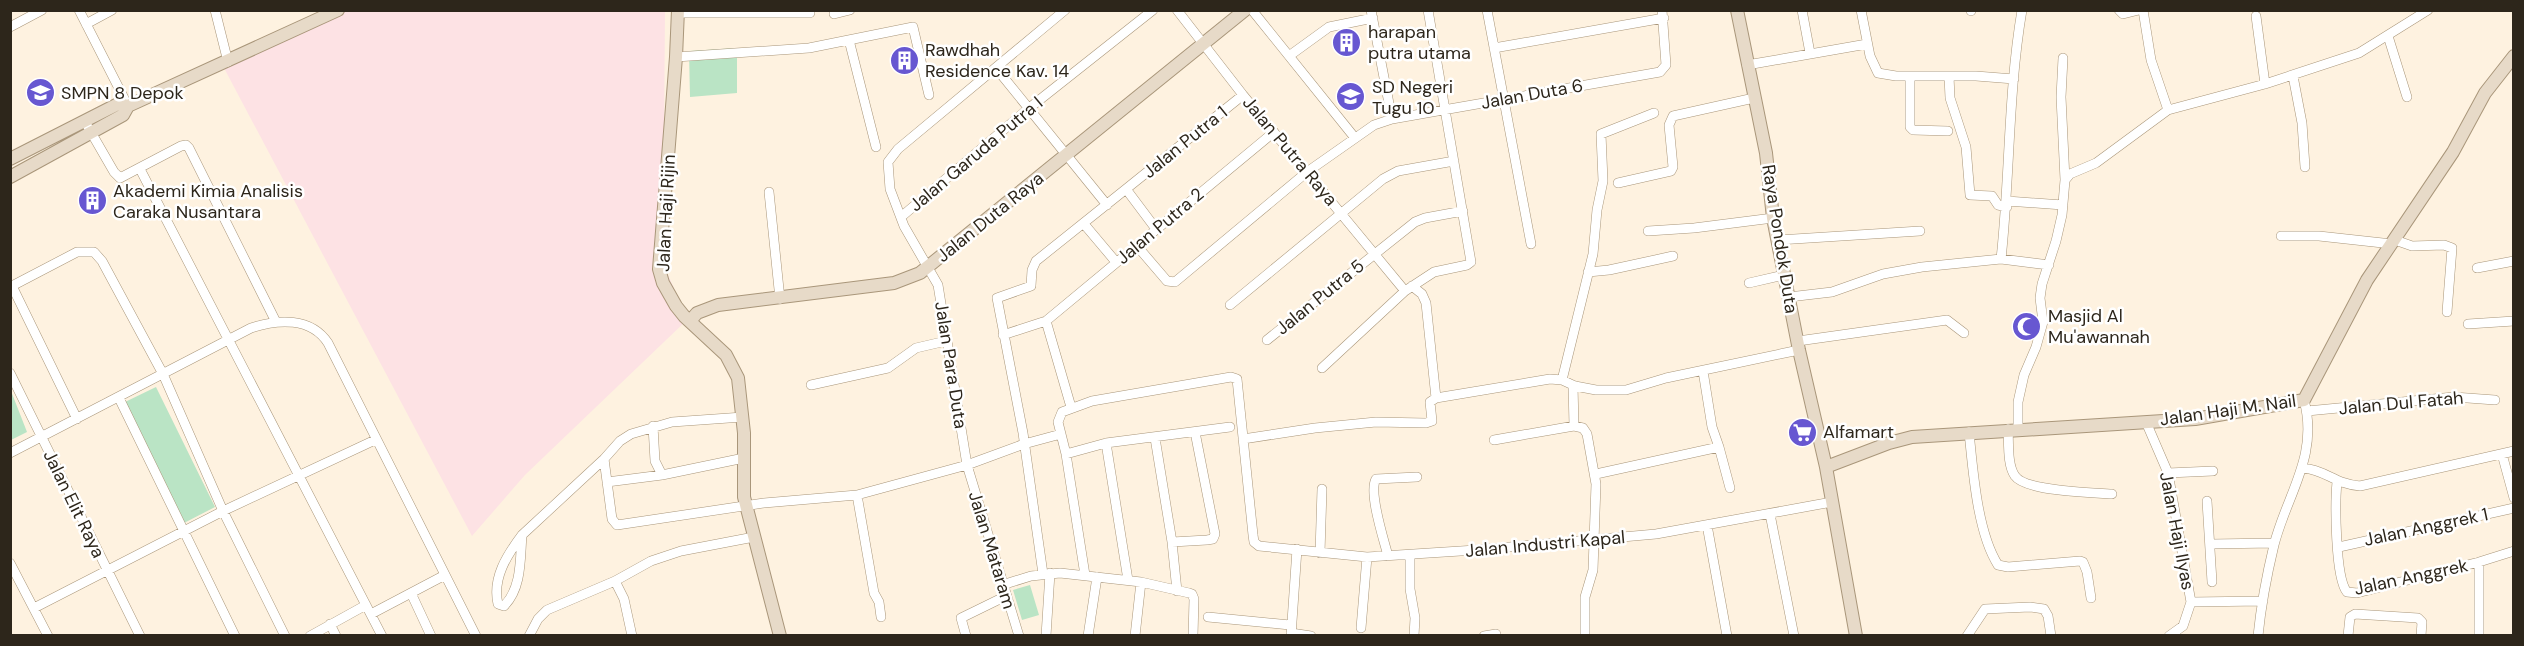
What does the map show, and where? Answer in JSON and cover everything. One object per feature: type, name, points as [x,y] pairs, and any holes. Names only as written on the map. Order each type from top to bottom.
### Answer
[{"type":"street","points":[[10,27],[42,10]]},
{"type":"street","points":[[79,10],[128,106]]},
{"type":"street","points":[[86,24],[112,10]]},
{"type":"street","points":[[215,10],[228,62]]},
{"type":"street","points":[[10,159],[84,119],[118,104],[128,106],[338,10]]},
{"type":"street","points":[[834,14],[850,10]]},
{"type":"street","points":[[901,217],[888,178],[888,162],[891,156],[1065,10]]},
{"type":"street","name":"Jalan Garuda Putra I","points":[[929,267],[901,217],[1028,109],[1153,10]]},
{"type":"street","name":"Jalan Putra Raya","points":[[1177,10],[1243,95],[1374,255],[1409,288],[1422,294],[1426,303],[1436,398]]},
{"type":"street","name":"Jalan Duta Raya","points":[[690,321],[697,313],[711,306],[894,283],[914,277],[1245,10]]},
{"type":"street","points":[[1252,10],[1355,138]]},
{"type":"street","points":[[1322,368],[1409,288],[1434,272],[1467,265],[1471,262],[1447,109],[1428,10]]},
{"type":"street","points":[[1487,10],[1531,244]]},
{"type":"street","name":"Raya Pondok Duta","points":[[1737,10],[1766,153],[1773,218],[1798,345],[1826,467],[1856,636]]},
{"type":"street","points":[[1802,10],[1810,53]]},
{"type":"street","points":[[1862,10],[1867,44],[1873,65],[1878,73],[1922,77],[2014,79]]},
{"type":"street","points":[[2001,259],[2007,204],[2014,79],[2022,10]]},
{"type":"street","points":[[2119,10],[2123,14],[2141,10],[2151,60],[2168,110]]},
{"type":"street","points":[[2065,180],[2070,174],[2096,163],[2168,110],[2293,76],[2360,53],[2428,10]]},
{"type":"street","points":[[678,12],[810,13]]},
{"type":"street","name":"Jalan Haji Rijin","points":[[678,12],[659,269],[669,294],[690,321],[726,355],[733,367],[741,395],[746,507],[780,636]]},
{"type":"street","points":[[1289,56],[1329,27],[1372,14],[1392,120]]},
{"type":"street","points":[[1494,48],[1663,14]]},
{"type":"street","name":"Jalan Duta 6","points":[[1137,246],[1167,281],[1176,282],[1307,172],[1374,125],[1503,98],[1658,72],[1664,68],[1663,14]]},
{"type":"street","points":[[2256,16],[2265,84]]},
{"type":"street","points":[[676,57],[809,48],[913,27],[929,95]]},
{"type":"street","points":[[2388,36],[2407,97]]},
{"type":"street","points":[[849,40],[876,147]]},
{"type":"street","points":[[1747,65],[1867,44]]},
{"type":"street","name":"Jalan Haji M. Nail","points":[[1826,467],[1900,439],[1969,432],[2146,422],[2306,406],[2367,280],[2453,152],[2485,93],[2510,70],[2514,56]]},
{"type":"street","points":[[2063,58],[2061,97],[2065,180],[2063,204],[2049,265],[2042,284],[2040,298],[2043,322],[2036,347],[2024,375],[2018,402],[2013,429],[2013,472],[2023,483],[2112,494]]},
{"type":"street","points":[[996,68],[1107,205]]},
{"type":"street","points":[[1910,76],[1910,127],[1913,130],[1948,131]]},
{"type":"street","points":[[1949,76],[1950,98],[1966,147],[1970,195],[1992,196],[1998,205],[2063,204]]},
{"type":"street","points":[[2293,76],[2302,123],[2305,167]]},
{"type":"street","name":"Jalan Putra 1","points":[[1004,334],[997,298],[1030,286],[1033,266],[1243,95]]},
{"type":"street","points":[[1618,183],[1671,171],[1673,167],[1669,125],[1673,116],[1754,98]]},
{"type":"street","points":[[10,177],[123,115],[128,106]]},
{"type":"street","points":[[1562,380],[1588,272],[1604,181],[1601,134],[1654,113]]},
{"type":"street","points":[[84,119],[117,177],[124,178],[182,146],[186,145],[189,148],[276,322]]},
{"type":"street","name":"Jalan Putra 2","points":[[1004,334],[1046,321],[1274,132]]},
{"type":"street","points":[[1230,305],[1340,212],[1390,174],[1454,161]]},
{"type":"street","points":[[140,169],[382,636]]},
{"type":"street","points":[[1126,189],[1156,229]]},
{"type":"street","points":[[769,192],[780,298]]},
{"type":"street","name":"Jalan Putra 5","points":[[1267,340],[1421,219],[1463,211]]},
{"type":"street","points":[[1648,231],[1773,218]]},
{"type":"street","points":[[1084,224],[1116,262]]},
{"type":"street","points":[[1778,240],[1920,231]]},
{"type":"street","points":[[2281,236],[2319,236],[2394,242],[2415,246],[2451,246],[2447,312]]},
{"type":"street","points":[[77,419],[11,287],[77,252],[94,252],[102,261],[163,374],[223,511],[285,636]]},
{"type":"street","points":[[1588,272],[1620,268],[1673,256]]},
{"type":"street","points":[[1789,297],[1832,292],[1883,274],[1922,267],[2001,259],[2049,265]]},
{"type":"street","points":[[2477,268],[2514,261]]},
{"type":"street","name":"Jalan Para Duta","points":[[929,267],[938,285],[967,465]]},
{"type":"street","points":[[1749,283],[1784,275]]},
{"type":"street","points":[[1084,575],[1059,417],[1062,412],[1071,407],[1092,401],[1235,377],[1243,439],[1376,422],[1430,423],[1432,419],[1430,402],[1436,398],[1550,379],[1562,380],[1596,390],[1626,390],[1798,345],[1947,320],[1964,333]]},
{"type":"street","points":[[1046,321],[1071,407]]},
{"type":"street","points":[[2468,324],[2514,321]]},
{"type":"street","points":[[10,453],[262,324],[276,322],[309,325],[323,336],[476,636]]},
{"type":"street","points":[[1004,334],[1046,573],[1046,636]]},
{"type":"street","points":[[811,386],[888,368],[916,348],[946,341]]},
{"type":"street","points":[[1703,371],[1712,427],[1730,488]]},
{"type":"street","name":"Jalan Elit Raya","points":[[10,373],[140,636]]},
{"type":"street","points":[[1573,385],[1574,426]]},
{"type":"street","name":"Jalan Dul Fatah","points":[[2306,406],[2454,397],[2495,400]]},
{"type":"street","points":[[119,398],[236,636]]},
{"type":"street","points":[[2258,636],[2274,543],[2303,468],[2308,434],[2306,406]]},
{"type":"street","points":[[522,535],[518,580],[512,597],[504,606],[498,604],[495,593],[506,558],[522,535],[604,459],[620,441],[631,434],[653,426],[701,418],[743,417]]},
{"type":"street","name":"Jalan Haji Ilyas","points":[[2146,422],[2168,473],[2191,602],[2181,632],[2169,636]]},
{"type":"street","points":[[653,426],[655,461],[662,475]]},
{"type":"street","points":[[1494,440],[1574,426],[1583,428],[1587,434],[1596,474],[1592,577],[1585,597],[1585,636]]},
{"type":"street","points":[[1066,454],[1106,443],[1230,427]]},
{"type":"street","points":[[1173,542],[1208,540],[1213,539],[1215,534],[1195,432]]},
{"type":"street","points":[[1969,432],[1975,485],[1983,522],[1998,565],[2008,567],[2083,562],[2091,598]]},
{"type":"street","points":[[604,459],[612,519],[617,525],[764,503],[857,495],[967,465],[1024,444],[1061,434]]},
{"type":"street","points":[[1155,438],[1173,542],[1177,591]]},
{"type":"street","name":"Jalan Industri Kapal","points":[[1243,439],[1256,545],[1320,552],[1388,556],[1594,540],[1707,525],[1832,502]]},
{"type":"street","points":[[34,608],[184,530],[375,440]]},
{"type":"street","points":[[1106,443],[1128,580]]},
{"type":"street","points":[[1596,474],[1719,447]]},
{"type":"street","points":[[2303,468],[2326,474],[2337,482],[2360,486],[2514,451]]},
{"type":"street","points":[[2502,454],[2514,498]]},
{"type":"street","points":[[607,482],[662,475],[744,458]]},
{"type":"street","name":"Jalan Mataram","points":[[967,465],[1019,636]]},
{"type":"street","points":[[2168,473],[2213,471]]},
{"type":"street","points":[[1388,556],[1373,483],[1376,479],[1417,477]]},
{"type":"street","name":"Jalan Anggrek","points":[[2337,482],[2334,508],[2343,587],[2351,593],[2479,562],[2514,551]]},
{"type":"street","points":[[1320,552],[1322,489]]},
{"type":"street","points":[[857,495],[874,593],[879,602],[881,617]]},
{"type":"street","points":[[2207,501],[2212,582]]},
{"type":"street","name":"Jalan Anggrek 1","points":[[2339,547],[2514,508]]},
{"type":"street","points":[[1770,514],[1794,636]]},
{"type":"street","points":[[1707,525],[1727,636]]},
{"type":"street","points":[[530,636],[538,619],[547,610],[615,580],[651,561],[669,554],[754,537]]},
{"type":"street","points":[[2211,544],[2274,543]]},
{"type":"street","points":[[1291,631],[1297,549]]},
{"type":"street","points":[[1410,555],[1410,589],[1415,618],[1414,636]]},
{"type":"street","points":[[1361,628],[1367,556]]},
{"type":"street","points":[[2479,562],[2479,636]]},
{"type":"street","points":[[10,563],[48,636]]},
{"type":"street","points":[[1002,585],[1046,573],[1128,580],[1189,592],[1193,597],[1192,636]]},
{"type":"street","points":[[310,636],[330,624],[411,593],[445,575]]},
{"type":"street","points":[[1088,636],[1097,577]]},
{"type":"street","points":[[615,580],[624,600],[632,636]]},
{"type":"street","points":[[1135,636],[1141,582]]},
{"type":"street","points":[[411,593],[431,636]]},
{"type":"street","points":[[966,636],[961,618],[1006,596]]},
{"type":"street","points":[[2191,602],[2263,601]]},
{"type":"street","points":[[1967,636],[1984,609],[2030,607],[2041,608],[2046,613],[2051,636]]},
{"type":"street","points":[[2348,636],[2350,617],[2355,614],[2418,618],[2422,622],[2421,636]]},
{"type":"street","points":[[1208,617],[1311,636]]},
{"type":"street","points":[[330,624],[336,636]]},
{"type":"street","points":[[1484,636],[1496,634]]},
{"type":"shaded area","points":[[345,11],[665,11],[663,264],[688,319],[525,475],[472,536],[224,68]]},
{"type":"green space","points":[[737,48],[737,93],[690,97],[689,51]]},
{"type":"green space","points":[[156,387],[215,507],[184,523],[125,402]]},
{"type":"green space","points":[[11,391],[27,432],[10,440]]},
{"type":"green space","points":[[1030,585],[1039,615],[1022,620],[1013,590]]},
{"type":"place","name":"harapan putra utama","points":[[1347,42]]},
{"type":"place","name":"Rawdhah Residence Kav. 14","points":[[904,60]]},
{"type":"place","name":"SMPN 8 Depok","points":[[40,93]]},
{"type":"place","name":"SD Negeri Tugu 10","points":[[1351,97]]},
{"type":"place","name":"Akademi Kimia Analisis Caraka Nusantara","points":[[92,201]]},
{"type":"place","name":"Masjid Al Mu'awannah","points":[[2027,326]]},
{"type":"place","name":"Alfamart","points":[[1802,432]]}]
